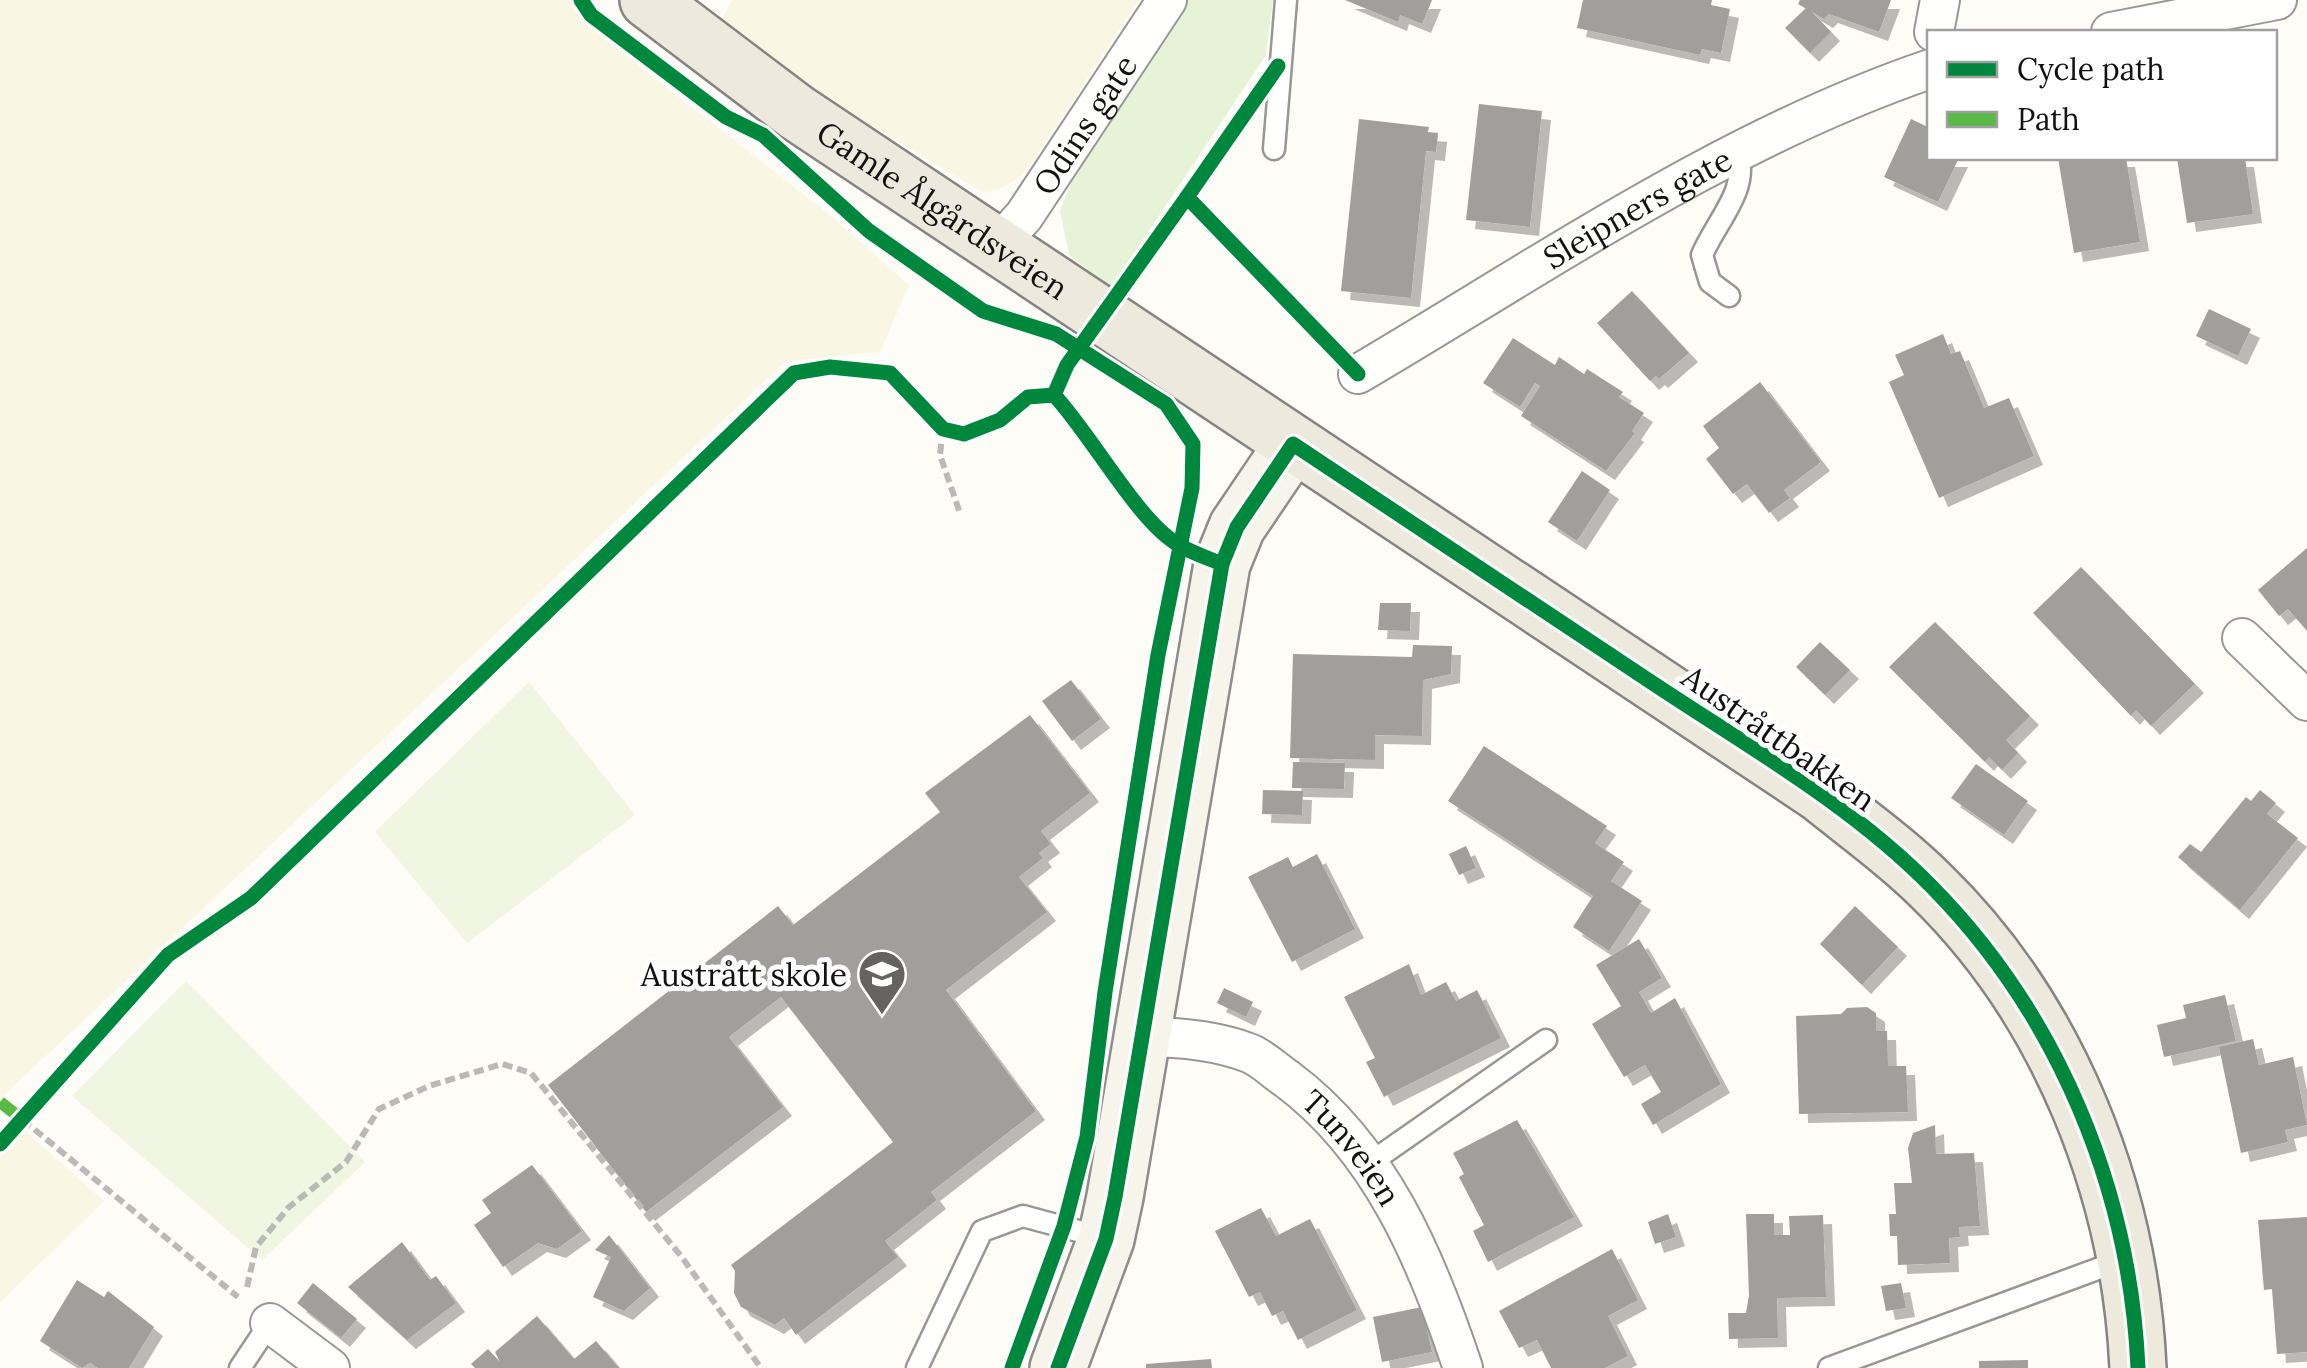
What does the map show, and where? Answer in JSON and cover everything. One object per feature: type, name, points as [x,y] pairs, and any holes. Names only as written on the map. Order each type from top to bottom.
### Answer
[{"type":"main road","name":"Gamle Ålgårdsveien","points":[[673,14],[796,112],[1293,444]]},
{"type":"main road","points":[[1058,1368],[1106,1238],[1144,1037],[1222,564],[1237,527],[1293,444]]},
{"type":"main road","name":"Austråttbakken","points":[[1293,444],[1819,794],[1930,885],[2008,976],[2061,1068],[2096,1147],[2127,1259],[2138,1368]]},
{"type":"street","name":"Odins gate","points":[[997,246],[1024,216],[1167,0]]},
{"type":"street","points":[[1934,30],[1940,0]]},
{"type":"street","points":[[2121,30],[2277,0]]},
{"type":"street","name":"Sleipners gate","points":[[1358,374],[1736,151],[1840,100],[1927,70]]},
{"type":"street","points":[[2242,638],[2307,701]]},
{"type":"street","name":"Tunveien","points":[[1144,1037],[1186,1037],[1252,1054],[1324,1107],[1400,1212],[1431,1273],[1463,1368]]},
{"type":"street","points":[[270,1323],[330,1368]]},
{"type":"lane","points":[[1274,149],[1286,0]]},
{"type":"lane","points":[[1728,296],[1710,282],[1702,255],[1739,186],[1744,168],[1736,151]]},
{"type":"lane","points":[[1367,1165],[1546,1040]]},
{"type":"lane","points":[[917,1368],[982,1231],[1023,1216],[1106,1238]]},
{"type":"lane","points":[[1829,1368],[2127,1259]]},
{"type":"lane","points":[[240,1368],[270,1323]]},
{"type":"path","points":[[932,416],[943,428],[964,434]]},
{"type":"path","points":[[943,428],[940,454],[960,513]]},
{"type":"path","points":[[36,1105],[17,1126],[243,1301],[256,1248],[290,1207],[346,1162],[379,1109],[429,1086],[502,1064],[531,1073],[682,1256],[761,1368]]},
{"type":"shaded area","points":[[0,0],[568,0],[596,32],[831,216],[909,285],[880,352],[786,361],[0,1099]]},
{"type":"shaded area","points":[[732,0],[1139,0],[1025,173],[1003,188],[984,193],[752,54],[723,28],[722,19]]},
{"type":"shaded area","points":[[26,1132],[104,1201],[0,1302],[0,1151]]},
{"type":"green space","points":[[1187,0],[1273,0],[1266,55],[1111,288],[1069,255],[1060,210],[1075,174]]},
{"type":"green space","points":[[529,682],[635,815],[467,943],[375,832]]},
{"type":"green space","points":[[186,981],[365,1162],[262,1260],[72,1096]]},
{"type":"building","points":[[1345,0],[1432,0],[1422,24],[1400,15],[1398,22]]},
{"type":"building","points":[[1583,0],[1712,0],[1711,5],[1730,9],[1721,53],[1702,49],[1700,55],[1577,28]]},
{"type":"building","points":[[1800,0],[1891,0],[1879,32],[1829,14],[1824,19],[1798,4]]},
{"type":"building","points":[[1807,7],[1831,32],[1810,53],[1785,28]]},
{"type":"building","points":[[1479,104],[1542,111],[1530,227],[1466,220]]},
{"type":"building","points":[[1359,119],[1429,127],[1428,132],[1438,133],[1436,152],[1426,151],[1411,298],[1341,291]]},
{"type":"building","points":[[1911,119],[1927,127],[1927,160],[1958,160],[1938,202],[1884,177]]},
{"type":"building","points":[[2058,160],[2126,160],[2140,242],[2074,253]]},
{"type":"building","points":[[2177,160],[2245,160],[2253,214],[2187,223]]},
{"type":"building","points":[[1632,291],[1689,353],[1659,379],[1656,376],[1650,381],[1597,323]]},
{"type":"building","points":[[2209,309],[2251,329],[2238,356],[2196,336]]},
{"type":"building","points":[[1943,334],[1951,354],[1960,351],[1984,408],[2009,398],[2034,456],[1939,498],[1889,382],[1904,375],[1895,355]]},
{"type":"building","points":[[1513,338],[1555,365],[1559,357],[1584,374],[1587,369],[1623,392],[1619,397],[1644,413],[1632,431],[1635,433],[1606,471],[1521,416],[1540,386],[1535,383],[1520,407],[1483,383]]},
{"type":"building","points":[[1760,382],[1821,462],[1784,490],[1790,498],[1769,513],[1747,484],[1733,494],[1706,459],[1719,448],[1703,426]]},
{"type":"building","points":[[1582,471],[1610,490],[1577,541],[1548,522]]},
{"type":"building","points":[[2307,548],[2307,631],[2288,609],[2279,616],[2258,590]]},
{"type":"building","points":[[2081,567],[2195,684],[2151,726],[2136,710],[2131,716],[2033,613]]},
{"type":"building","points":[[1380,603],[1411,603],[1410,631],[1378,630]]},
{"type":"building","points":[[1935,622],[2030,716],[2006,740],[2018,753],[2002,770],[1989,757],[1985,762],[1889,667]]},
{"type":"building","points":[[1820,642],[1850,670],[1825,695],[1796,667]]},
{"type":"building","points":[[1413,645],[1452,646],[1451,674],[1423,680],[1422,736],[1375,735],[1375,760],[1290,758],[1293,654],[1412,657]]},
{"type":"building","points":[[1071,680],[1101,719],[1072,741],[1042,701]]},
{"type":"building","name":"Austrått skole","points":[[1030,715],[1090,793],[1041,831],[1051,844],[1039,853],[1043,858],[1019,877],[1047,912],[946,990],[1036,1111],[931,1192],[937,1200],[885,1241],[898,1257],[796,1335],[784,1318],[775,1325],[741,1307],[734,1293],[735,1271],[731,1265],[893,1142],[781,997],[729,1037],[783,1107],[646,1212],[548,1085],[778,906],[793,925],[940,812],[925,793]]},
{"type":"building","points":[[1484,746],[1607,826],[1595,843],[1624,862],[1611,881],[1642,901],[1609,951],[1573,927],[1593,896],[1448,801]]},
{"type":"building","points":[[1293,762],[1345,763],[1344,789],[1292,788]]},
{"type":"building","points":[[1976,764],[2028,801],[2004,835],[1951,798]]},
{"type":"building","points":[[1263,790],[1303,791],[1302,815],[1262,814]]},
{"type":"building","points":[[2260,790],[2276,803],[2267,814],[2298,838],[2240,910],[2178,857],[2190,844],[2201,852],[2246,797],[2251,801]]},
{"type":"building","points":[[1466,846],[1476,868],[1459,875],[1449,854]]},
{"type":"building","points":[[1317,854],[1355,929],[1292,962],[1248,877],[1288,857],[1293,867]]},
{"type":"building","points":[[1855,906],[1898,947],[1862,985],[1820,944]]},
{"type":"building","points":[[1639,939],[1662,978],[1639,992],[1651,1013],[1675,998],[1721,1084],[1653,1125],[1641,1104],[1661,1092],[1645,1065],[1624,1077],[1592,1024],[1621,1006],[1596,965]]},
{"type":"building","points":[[1409,964],[1421,995],[1446,982],[1456,1001],[1477,990],[1501,1038],[1384,1097],[1366,1062],[1375,1058],[1344,997]]},
{"type":"building","points":[[1224,988],[1253,1002],[1246,1017],[1217,1003]]},
{"type":"building","points":[[2225,995],[2236,1041],[2164,1057],[2157,1025],[2186,1018],[2183,1005]]},
{"type":"building","points":[[1867,1007],[1876,1013],[1876,1031],[1887,1031],[1888,1066],[1906,1066],[1908,1112],[1799,1114],[1796,1016],[1841,1014],[1847,1008]]},
{"type":"building","points":[[2253,1039],[2259,1065],[2293,1057],[2307,1125],[2285,1130],[2288,1142],[2241,1153],[2219,1047]]},
{"type":"building","points":[[1517,1120],[1574,1217],[1488,1262],[1473,1231],[1484,1225],[1459,1177],[1464,1174],[1453,1153]]},
{"type":"building","points":[[1935,1125],[1936,1154],[1974,1153],[1980,1226],[1959,1227],[1960,1237],[1949,1238],[1950,1263],[1898,1265],[1897,1236],[1890,1236],[1889,1214],[1896,1214],[1894,1183],[1912,1183],[1908,1148],[1913,1133]]},
{"type":"building","points":[[532,1165],[582,1231],[557,1249],[538,1243],[503,1267],[474,1225],[491,1213],[482,1200]]},
{"type":"building","points":[[1261,1208],[1276,1236],[1310,1219],[1357,1310],[1298,1340],[1283,1311],[1272,1316],[1260,1292],[1249,1297],[1215,1231]]},
{"type":"building","points":[[1668,1214],[1676,1237],[1655,1244],[1648,1222]]},
{"type":"building","points":[[1746,1214],[1774,1214],[1774,1235],[1790,1235],[1789,1216],[1823,1215],[1826,1297],[1777,1298],[1778,1338],[1729,1339],[1728,1313],[1746,1313],[1749,1295]]},
{"type":"building","points":[[2307,1217],[2307,1352],[2277,1354],[2272,1289],[2264,1290],[2258,1220]]},
{"type":"building","points":[[609,1235],[650,1288],[624,1311],[593,1297],[611,1257],[595,1250]]},
{"type":"building","points":[[402,1242],[430,1280],[436,1276],[456,1303],[407,1340],[348,1287]]},
{"type":"building","points":[[1612,1249],[1638,1300],[1608,1316],[1628,1356],[1605,1368],[1551,1368],[1537,1340],[1519,1348],[1499,1311]]},
{"type":"building","points":[[77,1280],[104,1297],[108,1291],[154,1327],[129,1368],[98,1368],[90,1363],[82,1368],[40,1341]]},
{"type":"building","points":[[313,1283],[357,1319],[341,1338],[297,1303]]},
{"type":"building","points":[[1901,1283],[1906,1308],[1886,1311],[1881,1286]]},
{"type":"building","points":[[1422,1307],[1432,1352],[1382,1362],[1373,1317]]},
{"type":"building","points":[[537,1316],[574,1359],[596,1341],[619,1368],[475,1368],[471,1364],[488,1349],[500,1362],[495,1352]]},
{"type":"building","points":[[1211,1359],[1212,1368],[1146,1368],[1146,1364]]},
{"type":"building","points":[[2028,1360],[2028,1368],[1979,1368],[1979,1361]]},
{"type":"marked path","points":[[0,1102],[23,1120]]},
{"type":"cycle path","points":[[581,0],[591,15],[726,117],[763,135],[869,231],[983,311],[1056,334],[1166,404],[1193,444],[1192,488],[1158,655],[1105,992],[1087,1137],[1064,1226],[1012,1368]]},
{"type":"cycle path","points":[[1278,66],[1187,197],[1358,374]]},
{"type":"cycle path","points":[[1054,395],[1067,365],[1187,197]]},
{"type":"cycle path","points":[[0,1144],[168,955],[251,898],[794,373],[830,367],[890,373],[943,429],[964,434],[1000,420],[1028,397],[1054,395],[1163,534],[1222,564]]},
{"type":"cycle path","points":[[1058,1368],[1106,1239],[1115,1197],[1222,564],[1237,527],[1293,444],[1794,775],[1866,828],[1932,887],[1977,937],[2016,991],[2079,1108],[2103,1171],[2120,1235],[2132,1301],[2138,1368]]},
{"type":"place","name":"Austrått skole","points":[[882,1016]]}]
